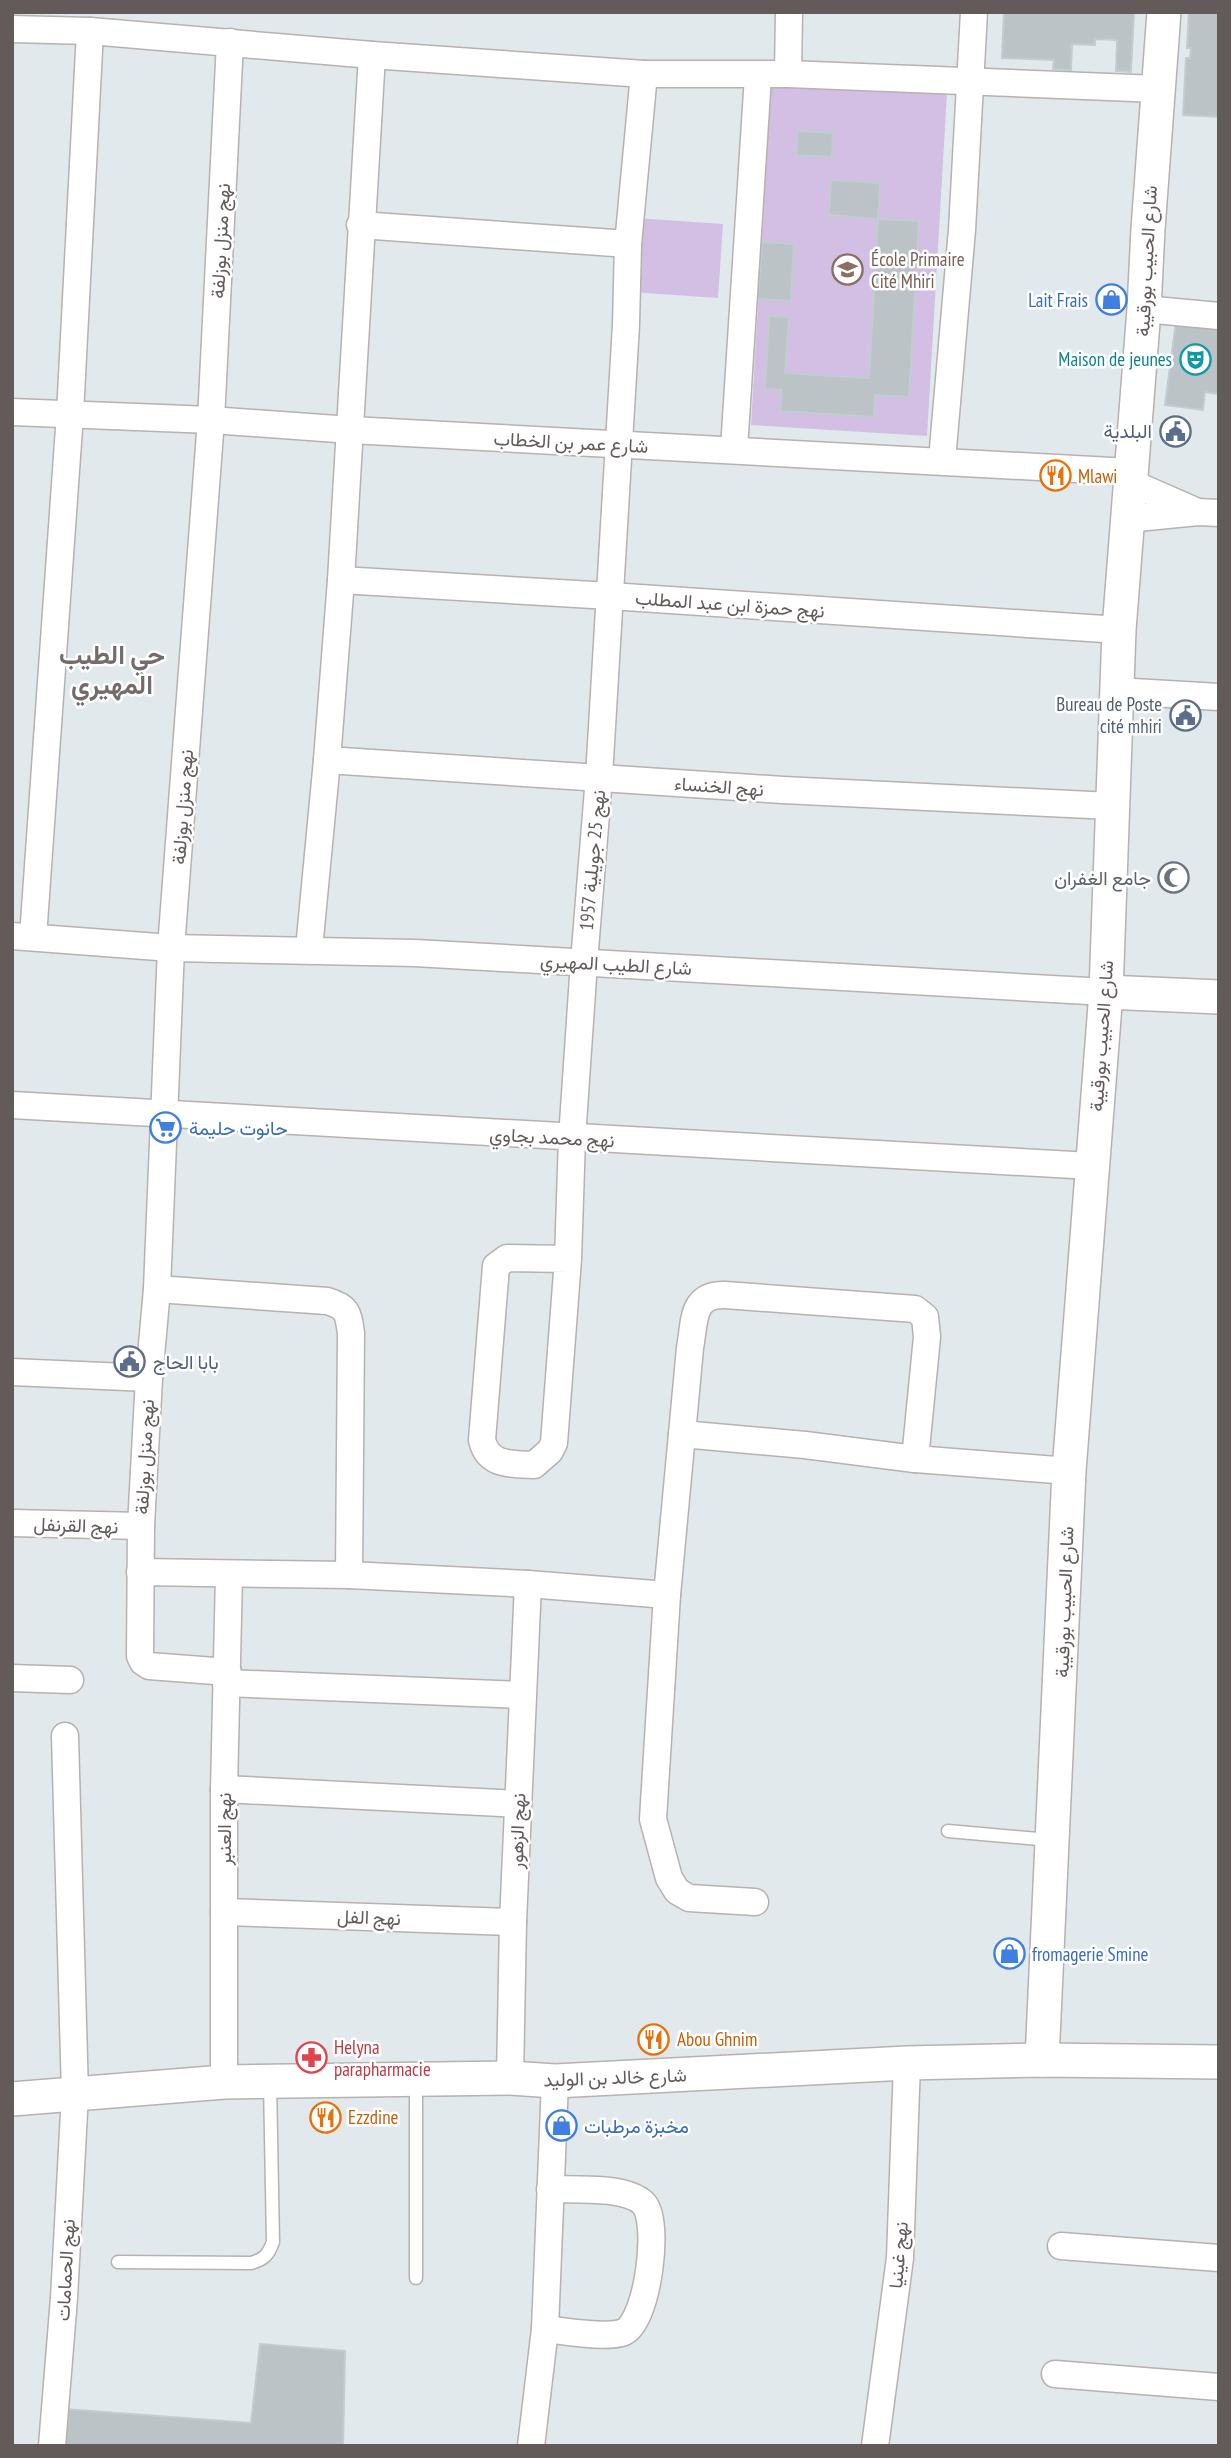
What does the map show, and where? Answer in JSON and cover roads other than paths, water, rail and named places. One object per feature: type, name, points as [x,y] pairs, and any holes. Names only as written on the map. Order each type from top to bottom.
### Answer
[{"type":"street","points":[[788,75],[789,12]]},
{"type":"street","points":[[942,460],[972,81],[974,12]]},
{"type":"street","name":"شارع الحبيب بورقيبة","points":[[1042,2060],[1069,1471],[1106,992],[1119,630],[1164,12]]},
{"type":"street","points":[[12,29],[90,31],[372,55],[644,74],[788,75],[1158,89]]},
{"type":"street","points":[[23,937],[70,414],[90,31]]},
{"type":"street","name":"نهج منزل بوزلفة","points":[[227,1678],[149,1666],[143,1662],[140,1656],[140,1572],[149,1378],[157,1289],[172,948],[211,420],[230,42]]},
{"type":"street","points":[[309,949],[341,580],[372,55]]},
{"type":"street","name":"نهج 25 جويلية 1957","points":[[568,1259],[508,1258],[499,1262],[494,1273],[482,1440],[484,1450],[500,1463],[534,1465],[550,1451],[554,1443],[568,1259],[572,1138],[583,962],[599,777],[628,244],[644,74]]},
{"type":"street","points":[[734,449],[758,76]]},
{"type":"street","points":[[360,225],[628,244]]},
{"type":"street","points":[[1144,309],[1219,316]]},
{"type":"street","name":"شارع عمر بن الخطاب","points":[[12,412],[211,420],[618,445],[942,460],[1129,477],[1208,512]]},
{"type":"street","points":[[1127,519],[1208,512]]},
{"type":"street","name":"نهج حمزة ابن عبد المطلب","points":[[341,580],[1119,630]]},
{"type":"street","points":[[1116,691],[1219,697]]},
{"type":"street","name":"نهج الخنساء","points":[[327,760],[783,790],[1111,806]]},
{"type":"street","name":"شارع الطيب المهيري","points":[[23,937],[172,948],[309,949],[1219,997]]},
{"type":"street","name":"نهج محمد بجاوي","points":[[12,1105],[1091,1166]]},
{"type":"street","points":[[157,1289],[327,1301],[341,1305],[348,1314],[351,1332],[349,1575]]},
{"type":"street","points":[[755,1902],[689,1898],[677,1891],[669,1878],[653,1819],[667,1595],[690,1348],[695,1317],[702,1300],[711,1295],[725,1295],[915,1309],[925,1317],[927,1337],[915,1459]]},
{"type":"street","points":[[12,1372],[149,1378]]},
{"type":"street","points":[[682,1434],[805,1445],[915,1459],[1069,1471]]},
{"type":"street","name":"نهج القرنفل","points":[[12,1523],[141,1526]]},
{"type":"street","points":[[140,1572],[349,1575],[528,1584],[667,1595]]},
{"type":"street","name":"نهج العنبر","points":[[224,2082],[224,1789],[229,1575]]},
{"type":"street","name":"نهج الزهور","points":[[510,2078],[513,1922],[528,1584]]},
{"type":"street","points":[[12,1678],[70,1680]]},
{"type":"street","points":[[227,1678],[522,1695]]},
{"type":"street","name":"نهج الحمامات","points":[[52,2446],[64,2298],[75,2094],[65,1736]]},
{"type":"street","points":[[224,1789],[519,1804]]},
{"type":"street","name":"نهج الفل","points":[[224,1912],[513,1922]]},
{"type":"street","name":"شارع خالد بن الوليد","points":[[12,2099],[224,2082],[510,2078],[555,2081],[907,2063],[1042,2060],[1219,2062]]},
{"type":"street","name":"نهج غينيا","points":[[875,2446],[900,2258],[907,2063]]},
{"type":"street","points":[[531,2446],[545,2329],[555,2081]]},
{"type":"street","points":[[545,2329],[616,2334],[627,2331],[635,2323],[646,2295],[652,2223],[649,2210],[642,2201],[628,2194],[550,2189]]},
{"type":"street","points":[[1061,2246],[1219,2258]]},
{"type":"street","points":[[1055,2374],[1219,2387]]},
{"type":"lane","points":[[948,1831],[1054,1840]]},
{"type":"lane","points":[[416,2079],[416,2278]]},
{"type":"lane","points":[[118,2262],[251,2263],[263,2260],[273,2242],[270,2081]]},
{"type":"place","name":"École Primaire Cité Mhiri","points":[[848,270]]},
{"type":"place","name":"Lait Frais","points":[[1111,300]]},
{"type":"place","name":"Maison de jeunes","points":[[1195,359]]},
{"type":"place","name":"البلدية","points":[[1175,431]]},
{"type":"place","name":"Mlawi","points":[[1055,476]]},
{"type":"place","name":"Bureau de Poste cité mhiri","points":[[1185,715]]},
{"type":"place","name":"جامع الغفران","points":[[1174,878]]},
{"type":"place","name":"حانوت حليمة","points":[[166,1128]]},
{"type":"place","name":"بابا الحاج","points":[[130,1362]]},
{"type":"place","name":"fromagerie Smine","points":[[1009,1954]]},
{"type":"place","name":"Abou Ghnim","points":[[654,2039]]},
{"type":"place","name":"Helyna parapharmacie","points":[[311,2058]]},
{"type":"place","name":"Ezzdine","points":[[325,2117]]},
{"type":"place","name":"مخبزة مرطبات","points":[[561,2126]]},
{"type":"district","name":"حي الطيب المهيري","points":[[112,670]]}]
